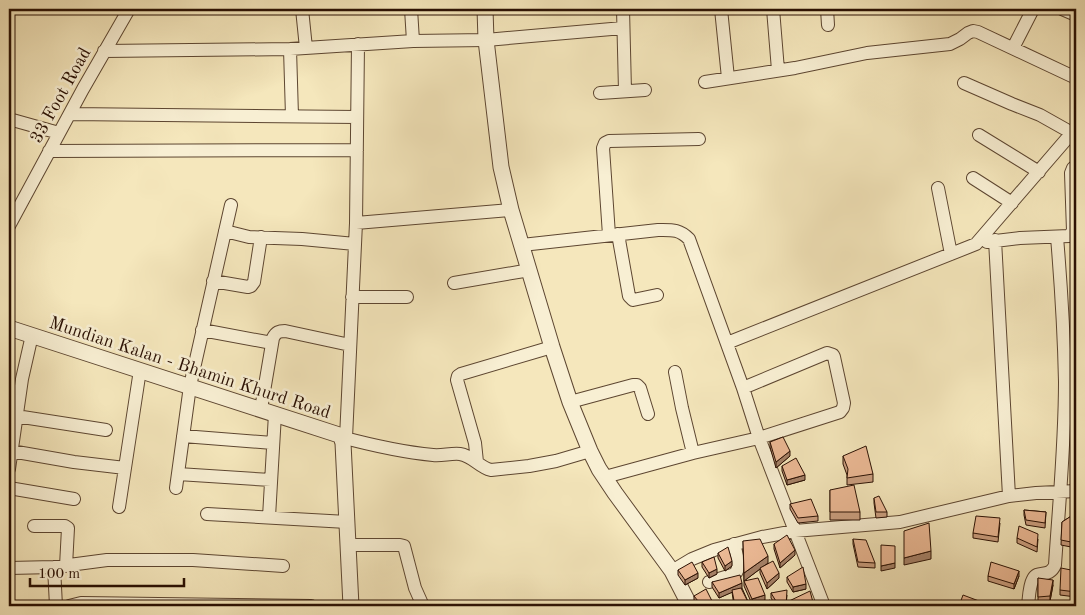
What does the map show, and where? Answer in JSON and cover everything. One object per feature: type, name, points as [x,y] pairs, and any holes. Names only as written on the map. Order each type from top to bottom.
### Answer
[{"type":"street","name":"33 Foot Road","points":[[9,226],[104,51],[129,9]]},
{"type":"street","points":[[302,9],[306,48]]},
{"type":"street","points":[[411,9],[413,41]]},
{"type":"street","points":[[485,9],[486,40],[501,167],[511,210],[570,402],[590,451],[605,477],[672,572],[690,606]]},
{"type":"street","points":[[623,9],[625,91]]},
{"type":"street","points":[[721,9],[728,78]]},
{"type":"street","points":[[773,9],[778,70]]},
{"type":"street","points":[[827,9],[828,25]]},
{"type":"street","points":[[1013,48],[1033,9]]},
{"type":"street","points":[[1062,9],[1076,15]]},
{"type":"street","points":[[104,51],[290,49],[413,41],[486,40],[623,28]]},
{"type":"street","points":[[705,82],[867,53],[950,44],[972,31],[978,32],[1076,78]]},
{"type":"street","points":[[358,44],[356,223],[343,438],[409,452],[435,455],[460,454],[491,470],[556,461],[590,451]]},
{"type":"street","points":[[290,49],[292,116]]},
{"type":"street","points":[[964,83],[1074,131],[976,244]]},
{"type":"street","points":[[600,93],[645,90]]},
{"type":"street","points":[[70,114],[357,117]]},
{"type":"street","points":[[9,119],[59,133]]},
{"type":"street","points":[[979,135],[1039,172]]},
{"type":"street","points":[[657,295],[633,300],[628,296],[613,235],[603,148],[605,143],[609,141],[699,140]]},
{"type":"street","points":[[49,151],[357,150]]},
{"type":"street","points":[[727,343],[976,244],[995,240],[1069,236],[1073,230],[1071,172],[1076,166]]},
{"type":"street","points":[[973,178],[1012,203]]},
{"type":"street","points":[[938,188],[952,254]]},
{"type":"street","points":[[176,488],[190,386],[230,205]]},
{"type":"street","points":[[356,223],[511,210]]},
{"type":"street","points":[[522,245],[671,230],[682,232],[689,239],[759,438],[824,606]]},
{"type":"street","points":[[224,231],[249,236],[355,244]]},
{"type":"street","points":[[213,281],[251,286],[254,282],[261,237]]},
{"type":"street","points":[[1028,606],[1033,578],[1036,574],[1052,571],[1054,565],[1060,492],[1065,382],[1057,237]]},
{"type":"street","points":[[995,240],[1009,496]]},
{"type":"street","points":[[454,283],[530,270]]},
{"type":"street","points":[[352,297],[407,297]]},
{"type":"street","name":"Mundian Kalan - Bhamin Khurd Road","points":[[9,328],[336,434],[343,438],[351,606]]},
{"type":"street","points":[[202,330],[272,343]]},
{"type":"street","points":[[269,518],[273,443],[268,412],[272,343],[275,333],[285,331],[350,345]]},
{"type":"street","points":[[9,469],[22,379],[32,335]]},
{"type":"street","points":[[478,462],[475,443],[457,380],[458,376],[552,347]]},
{"type":"street","points":[[605,477],[693,453],[759,438],[840,412],[844,403],[834,357],[828,353],[743,388]]},
{"type":"street","points":[[119,507],[140,370]]},
{"type":"street","points":[[675,372],[693,453]]},
{"type":"street","points":[[9,399],[22,379]]},
{"type":"street","points":[[570,402],[633,385],[640,388],[648,414]]},
{"type":"street","points":[[16,416],[106,430]]},
{"type":"street","points":[[183,436],[273,443]]},
{"type":"street","points":[[11,451],[74,462],[125,468]]},
{"type":"street","points":[[178,474],[271,480]]},
{"type":"street","points":[[9,488],[74,499]]},
{"type":"street","points":[[672,572],[692,559],[734,544],[762,537],[795,531],[900,522],[1009,496],[1076,491]]},
{"type":"street","points":[[207,514],[347,522]]},
{"type":"street","points":[[34,526],[65,526],[68,528],[60,567],[56,606]]},
{"type":"street","points":[[709,582],[735,574],[738,571],[734,544]]},
{"type":"street","points":[[348,545],[404,546],[415,588],[422,606]]},
{"type":"street","points":[[9,568],[60,567],[107,560],[193,560],[283,566]]},
{"type":"street","points":[[69,606],[81,603],[311,606]]},
{"type":"building","points":[[783,437],[790,451],[776,462],[770,442]]},
{"type":"building","points":[[866,446],[873,474],[847,478],[848,469],[843,456]]},
{"type":"building","points":[[796,458],[805,475],[787,480],[782,466]]},
{"type":"building","points":[[854,485],[860,512],[830,512],[830,490]]},
{"type":"building","points":[[879,496],[887,512],[876,512],[874,498]]},
{"type":"building","points":[[811,499],[818,516],[798,518],[790,504]]},
{"type":"building","points":[[1024,510],[1046,512],[1045,523],[1026,520]]},
{"type":"building","points":[[1076,513],[1076,543],[1061,540],[1062,522]]},
{"type":"building","points":[[976,516],[1000,518],[998,537],[973,533]]},
{"type":"building","points":[[929,523],[931,551],[904,558],[904,531]]},
{"type":"building","points":[[1019,526],[1038,534],[1037,547],[1017,538]]},
{"type":"building","points":[[787,535],[795,550],[780,563],[774,544]]},
{"type":"building","points":[[760,539],[768,556],[744,573],[743,541]]},
{"type":"building","points":[[853,539],[866,540],[875,563],[858,562]]},
{"type":"building","points":[[881,545],[895,546],[895,563],[881,566]]},
{"type":"building","points":[[728,547],[732,561],[725,566],[718,553]]},
{"type":"building","points":[[714,557],[717,569],[709,573],[702,562]]},
{"type":"building","points":[[773,561],[779,573],[767,583],[760,568]]},
{"type":"building","points":[[692,562],[698,573],[685,580],[678,570]]},
{"type":"building","points":[[991,562],[1019,571],[1014,584],[988,576]]},
{"type":"building","points":[[803,567],[806,584],[793,587],[787,577]]},
{"type":"building","points":[[1061,568],[1076,571],[1076,592],[1060,590]]},
{"type":"building","points":[[740,575],[742,583],[719,593],[712,582]]},
{"type":"building","points":[[758,578],[765,595],[752,599],[744,581]]},
{"type":"building","points":[[1038,578],[1053,580],[1050,596],[1038,597]]},
{"type":"building","points":[[741,588],[750,606],[735,606],[732,590]]},
{"type":"building","points":[[706,589],[713,603],[702,606],[694,596]]},
{"type":"building","points":[[787,590],[786,606],[779,606],[771,593]]},
{"type":"building","points":[[810,591],[814,606],[789,606],[787,602]]},
{"type":"building","points":[[963,595],[979,601],[977,606],[959,606]]},
{"type":"building","points":[[770,600],[772,606],[758,606],[758,604]]}]
